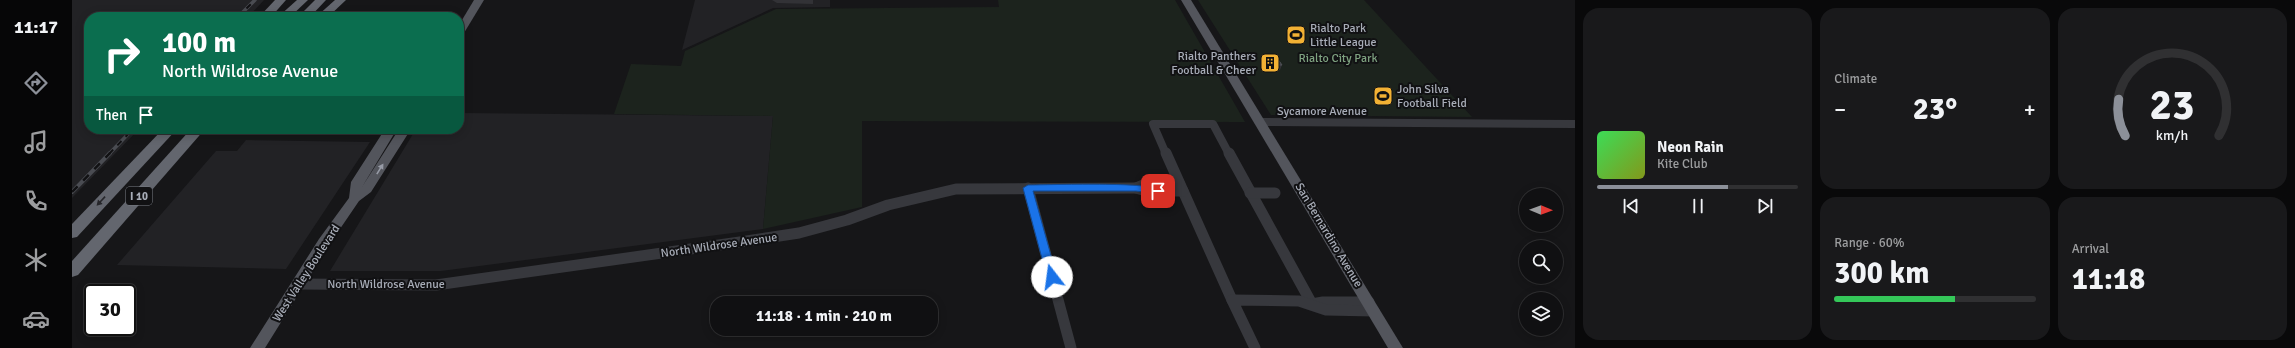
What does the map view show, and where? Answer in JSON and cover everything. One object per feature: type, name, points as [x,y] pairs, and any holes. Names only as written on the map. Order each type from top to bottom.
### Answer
[{"type":"highway","points":[[270,12],[281,0]]},
{"type":"highway","points":[[290,12],[303,0]]},
{"type":"highway","points":[[309,12],[321,0]]},
{"type":"highway","points":[[328,12],[341,0]]},
{"type":"highway","points":[[151,148],[161,134]]},
{"type":"highway","name":"I 10","points":[[72,233],[165,134]]},
{"type":"highway","name":"I 10","points":[[76,266],[194,134]]},
{"type":"highway","points":[[76,266],[147,197],[204,134]]},
{"type":"main road","points":[[464,25],[480,0]]},
{"type":"main road","name":"San Bernardino Avenue","points":[[1186,0],[1396,348]]},
{"type":"main road","name":"West Valley Boulevard","points":[[355,198],[355,189],[358,182],[388,134]]},
{"type":"main road","name":"West Valley Boulevard","points":[[257,348],[355,198],[367,189],[401,134]]},
{"type":"street","name":"Sycamore Avenue","points":[[1260,122],[1575,124]]},
{"type":"street","points":[[1255,348],[1153,124],[1213,124],[1312,304]]},
{"type":"street","points":[[1028,188],[1071,348]]},
{"type":"street","name":"North Wildrose Avenue","points":[[298,284],[436,285],[799,233],[847,220],[888,205],[943,191],[1028,188],[1136,188],[1146,191],[1181,188]]},
{"type":"street","points":[[1250,193],[1275,193]]},
{"type":"street","points":[[1232,300],[1293,301],[1312,304],[1326,310],[1372,306]]},
{"type":"shaded area","points":[[72,0],[264,0],[253,12],[84,12],[84,134],[134,134],[72,198]]},
{"type":"shaded area","points":[[695,0],[830,0],[830,7],[773,8],[682,50]]},
{"type":"shaded area","points":[[464,113],[773,116],[763,229],[441,271],[330,271],[413,134],[464,134]]},
{"type":"shaded area","points":[[246,140],[370,142],[286,269],[117,265],[216,151],[237,151]]},
{"type":"green space","points":[[998,0],[1175,0],[1245,122],[862,121],[862,207],[763,229],[773,116],[614,114],[631,64],[681,66],[685,51],[776,9],[999,7]]},
{"type":"green space","name":"Rialto City Park","points":[[1198,0],[1364,0],[1472,117],[1271,115]]},
{"type":"building","points":[[1265,55],[1275,55],[1282,65],[1272,65]]},
{"type":"railway","points":[[243,12],[255,0]]},
{"type":"railway","points":[[109,154],[128,134]]},
{"type":"railway","points":[[72,192],[110,153]]},
{"type":"place","name":"Rialto Park Little League","points":[[1296,35]]},
{"type":"place","name":"Rialto Panthers Football & Cheer","points":[[1270,63]]},
{"type":"place","name":"John Silva Football Field","points":[[1383,96]]},
{"type":"route","points":[[1052,277],[1028,188],[1136,188],[1146,191],[1158,191]]}]
